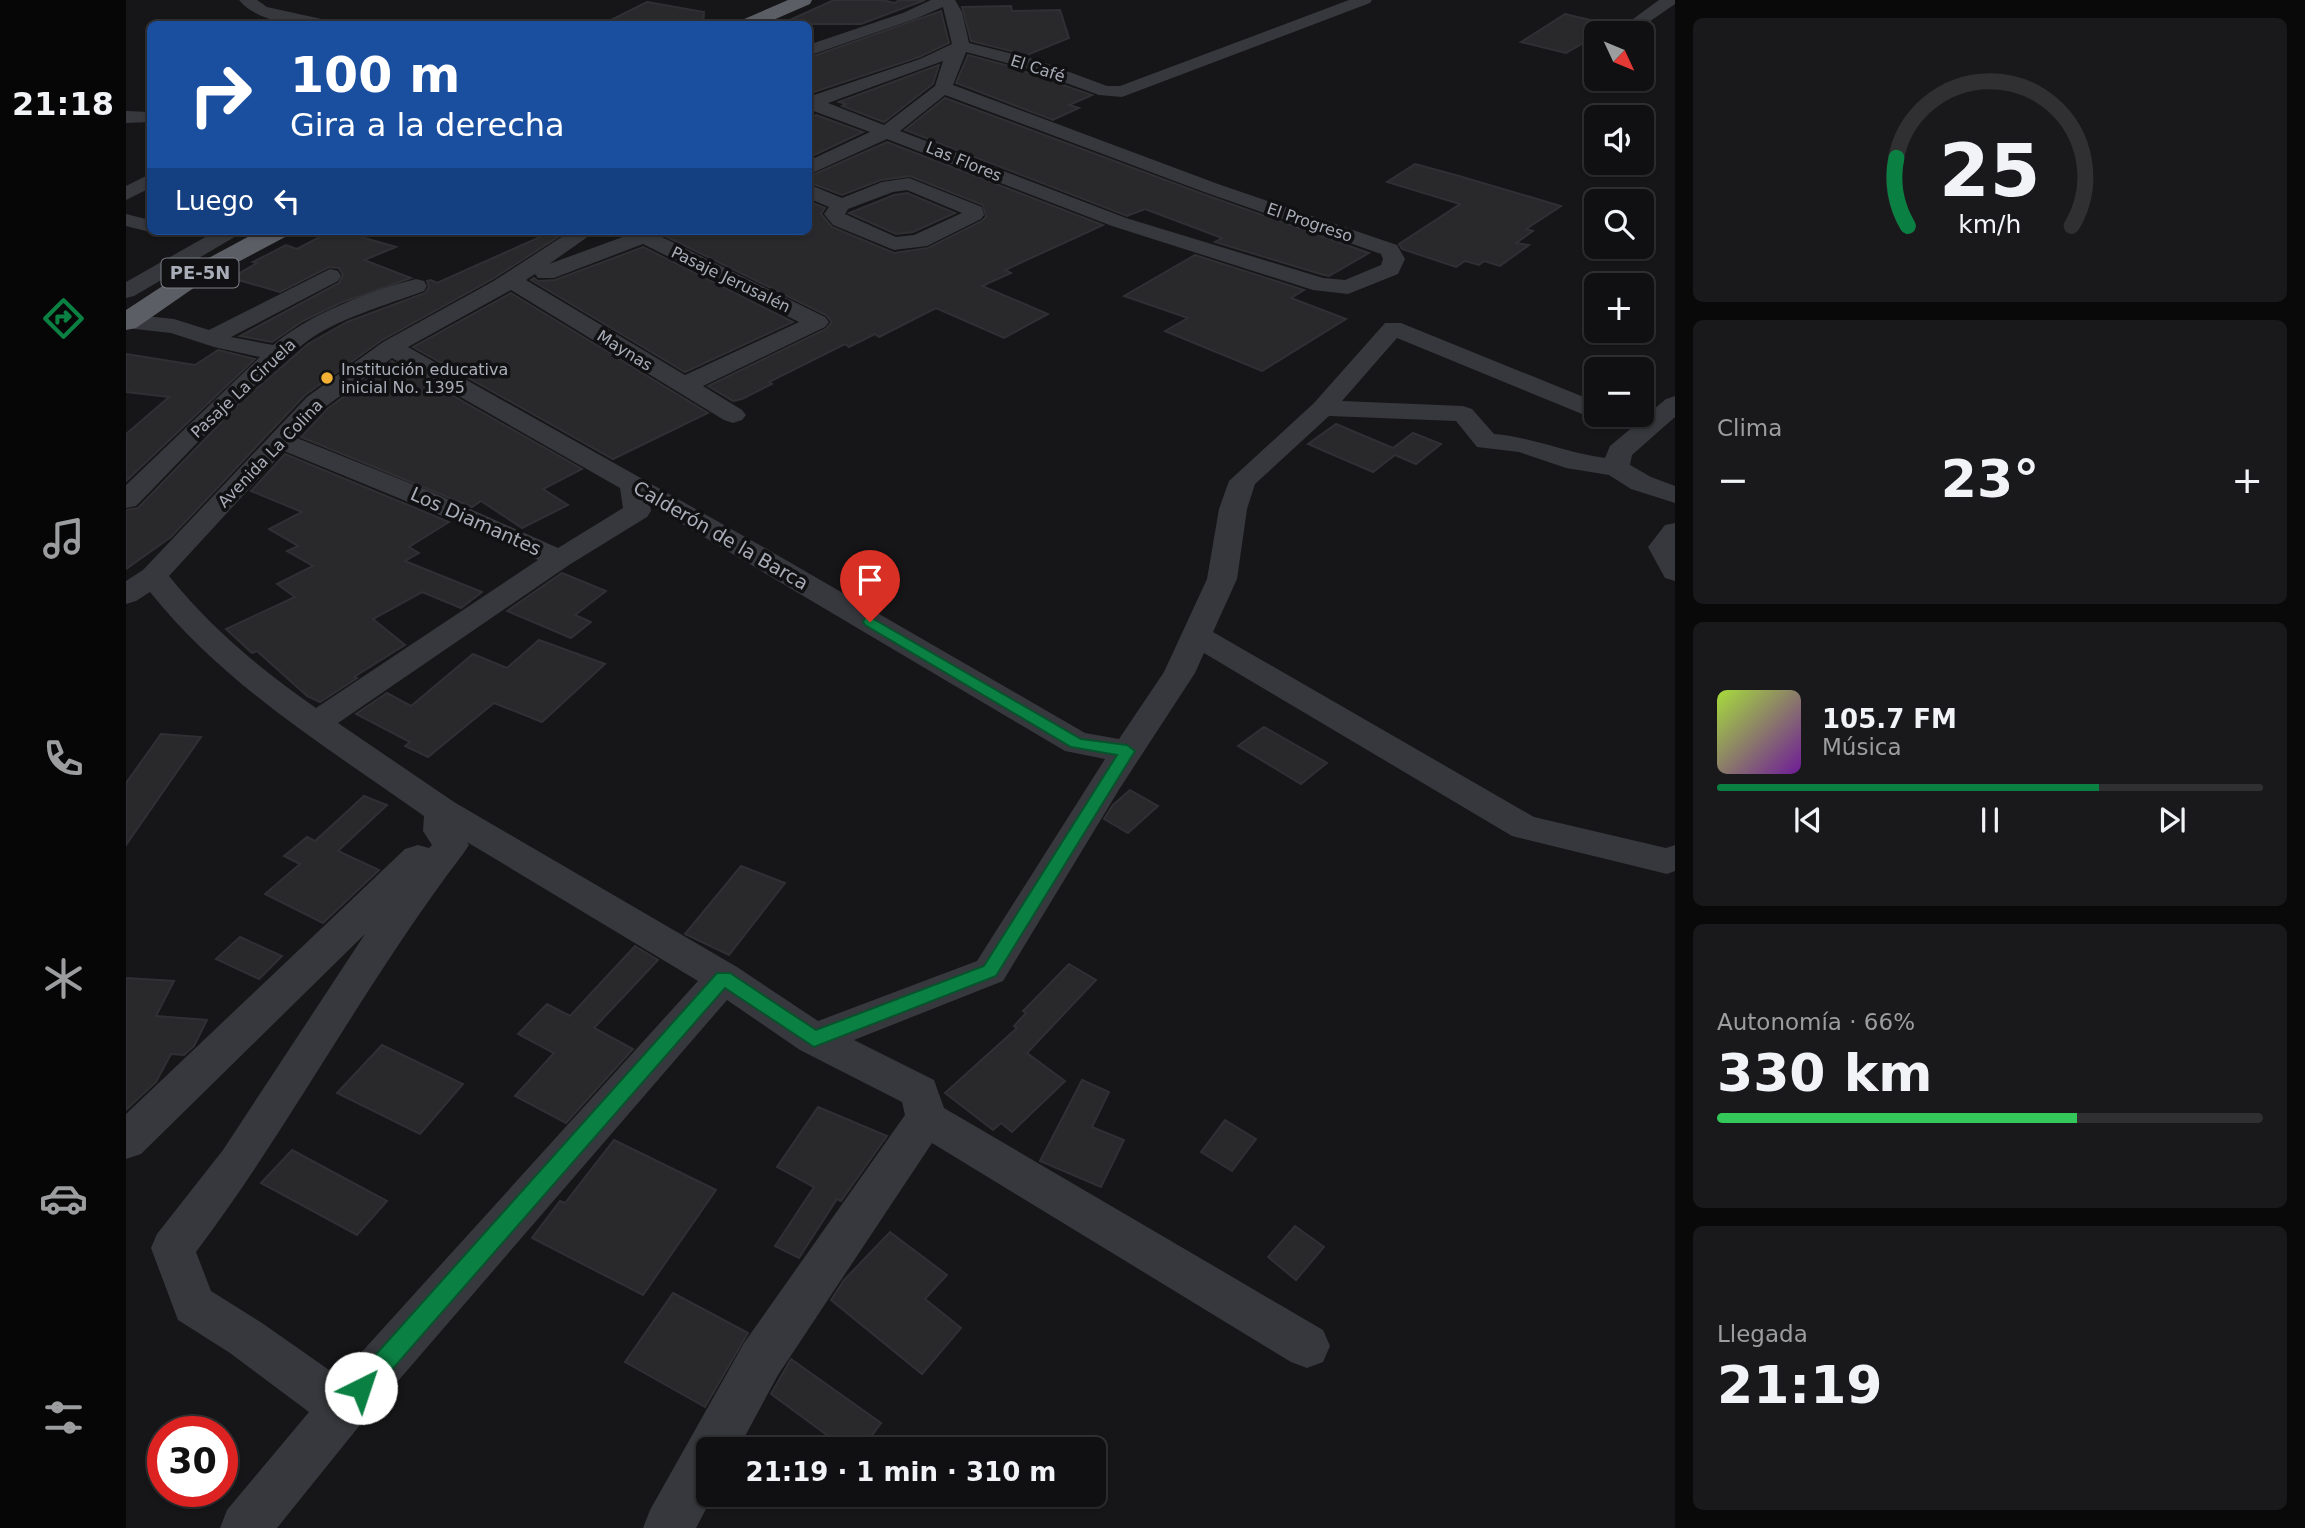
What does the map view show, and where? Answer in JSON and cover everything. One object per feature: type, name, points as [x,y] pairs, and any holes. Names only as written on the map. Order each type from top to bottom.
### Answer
[{"type":"highway","points":[[756,21],[803,0]]},
{"type":"highway","name":"PE-5N","points":[[126,321],[199,273],[270,235]]},
{"type":"street","points":[[247,0],[262,11],[307,21]]},
{"type":"street","points":[[812,50],[909,16],[946,0],[954,12],[961,46],[951,63],[943,88],[888,131],[812,167]]},
{"type":"street","name":"El Café","points":[[961,46],[1031,64],[1114,93],[1364,0]]},
{"type":"street","points":[[1641,0],[1669,4]]},
{"type":"street","points":[[1641,21],[1669,4]]},
{"type":"street","points":[[812,102],[926,63],[961,46]]},
{"type":"street","name":"El Progreso","points":[[943,88],[1389,250],[1394,259],[1390,269],[1348,287],[1336,288],[1119,222]]},
{"type":"street","name":"Las Flores","points":[[812,104],[1119,222]]},
{"type":"street","points":[[127,117],[147,117]]},
{"type":"street","points":[[126,194],[147,182]]},
{"type":"street","points":[[812,192],[841,205],[889,186],[909,184],[975,211],[974,215],[919,241],[894,244],[840,221],[834,214],[841,205]]},
{"type":"street","points":[[126,220],[147,225]]},
{"type":"street","points":[[126,290],[223,235]]},
{"type":"street","points":[[509,285],[579,235]]},
{"type":"street","points":[[509,285],[649,235]]},
{"type":"street","name":"Pasaje Jerusalén","points":[[654,235],[817,322],[683,386]]},
{"type":"street","points":[[211,338],[330,276]]},
{"type":"street","name":"Avenida La Colina","points":[[140,585],[282,441],[316,402],[391,347],[509,285]]},
{"type":"street","name":"Maynas","points":[[509,285],[733,415]]},
{"type":"street","name":"Pasaje La Ciruela","points":[[126,500],[277,353],[299,335],[347,312],[416,286]]},
{"type":"street","points":[[126,321],[174,327],[277,353]]},
{"type":"street","points":[[814,1039],[990,971],[1127,751],[1179,673],[1222,579],[1233,509],[1242,481],[1323,408],[1393,328],[1584,406]]},
{"type":"street","name":"Calderón de la Barca","points":[[391,347],[633,484],[1077,743],[1127,751]]},
{"type":"street","points":[[1616,468],[1619,452],[1675,404]]},
{"type":"street","points":[[1323,408],[1463,414],[1486,441],[1522,444],[1575,462],[1616,468],[1641,482],[1675,495]]},
{"type":"street","points":[[1632,427],[1643,432]]},
{"type":"street","name":"Los Diamantes","points":[[282,441],[424,498],[559,559],[637,511],[633,484]]},
{"type":"street","points":[[1675,531],[1662,547],[1675,572]]},
{"type":"street","points":[[316,723],[559,559]]},
{"type":"street","points":[[140,585],[189,621],[264,687],[316,723],[441,821],[724,978],[814,1039],[920,1092],[926,1118],[1307,1346]]},
{"type":"street","points":[[1196,635],[1524,827],[1667,861],[1675,858]]},
{"type":"street","points":[[126,1141],[405,873],[441,821]]},
{"type":"street","points":[[343,1408],[246,1338],[194,1305],[173,1248],[244,1152],[419,884],[452,845],[441,821]]},
{"type":"street","points":[[245,1528],[343,1408],[724,978]]},
{"type":"street","points":[[718,1437],[761,1359],[926,1118]]},
{"type":"street","points":[[668,1528],[696,1477]]},
{"type":"building","points":[[834,0],[882,0],[895,3],[899,0],[925,0],[861,24],[788,21]]},
{"type":"building","points":[[647,2],[704,12],[703,21],[609,21]]},
{"type":"building","points":[[1011,6],[1012,11],[1060,10],[1069,38],[1027,55],[971,41],[962,7]]},
{"type":"building","points":[[941,11],[949,43],[919,57],[814,92],[812,57]]},
{"type":"building","points":[[1565,14],[1594,21],[1584,21],[1584,43],[1566,53],[1521,42]]},
{"type":"building","points":[[968,55],[1009,66],[1092,95],[1069,105],[1079,108],[1053,120],[956,83]]},
{"type":"building","points":[[939,65],[933,84],[884,122],[842,106],[846,104],[839,102]]},
{"type":"building","points":[[945,98],[1369,253],[1329,276],[1324,275],[1215,242],[1222,238],[1145,209],[1127,216],[905,130]]},
{"type":"building","points":[[816,115],[863,132],[812,156],[812,116]]},
{"type":"building","points":[[887,142],[1103,225],[1005,270],[1011,273],[982,286],[1048,314],[1004,338],[936,308],[879,337],[875,334],[849,347],[845,344],[769,382],[772,384],[733,401],[708,386],[826,329],[832,322],[826,315],[667,237],[670,235],[812,235],[812,203],[825,208],[821,214],[832,227],[894,253],[928,248],[986,217],[983,205],[910,176],[881,180],[842,195],[812,184],[812,175]]},
{"type":"building","points":[[1415,164],[1561,206],[1526,229],[1533,231],[1516,243],[1529,245],[1500,266],[1484,261],[1479,265],[1465,261],[1456,267],[1402,249],[1399,244],[1460,204],[1387,182]]},
{"type":"building","points":[[907,193],[955,213],[913,232],[896,234],[849,213],[894,195]]},
{"type":"building","points":[[323,235],[354,235],[396,247],[364,260],[411,278],[340,303],[303,321],[272,342],[240,336],[339,283],[343,275],[339,268],[329,267],[280,292],[231,278],[257,263],[253,262],[286,245],[297,249]]},
{"type":"building","points":[[544,235],[561,235],[491,280],[382,340],[305,395],[171,537],[126,569],[126,510],[138,508],[241,402],[308,344],[347,322],[425,293],[429,287],[427,281],[437,283]]},
{"type":"building","points":[[643,247],[793,322],[685,372],[531,280],[555,280]]},
{"type":"building","points":[[1195,255],[1304,290],[1291,298],[1346,319],[1262,371],[1165,331],[1188,318],[1124,296]]},
{"type":"building","points":[[511,293],[708,413],[613,459],[413,347]]},
{"type":"building","points":[[218,350],[255,359],[126,481],[126,434],[169,397],[126,392],[126,354],[195,365]]},
{"type":"building","points":[[392,361],[582,469],[543,489],[568,505],[522,528],[481,501],[472,507],[301,437],[327,409]]},
{"type":"building","points":[[1336,424],[1393,448],[1413,433],[1441,444],[1416,464],[1395,455],[1373,472],[1308,444]]},
{"type":"building","points":[[285,454],[449,522],[409,547],[419,553],[405,561],[482,592],[461,608],[422,592],[373,619],[405,645],[320,702],[307,696],[257,651],[252,653],[226,629],[295,597],[277,584],[313,566],[287,551],[298,546],[269,529],[302,512],[251,491]]},
{"type":"building","points":[[562,573],[606,591],[575,615],[591,622],[571,638],[507,611]]},
{"type":"building","points":[[539,640],[605,664],[542,722],[494,703],[428,757],[405,746],[410,742],[356,714],[387,693],[411,706],[473,654],[507,668]]},
{"type":"building","points":[[1264,727],[1327,763],[1301,784],[1238,746]]},
{"type":"building","points":[[161,734],[201,737],[126,845],[126,783]]},
{"type":"building","points":[[1130,790],[1158,806],[1128,833],[1104,819],[1113,805]]},
{"type":"building","points":[[364,796],[387,805],[338,851],[379,870],[323,923],[265,894],[300,864],[284,856],[307,837],[315,841]]},
{"type":"building","points":[[741,866],[785,883],[729,955],[685,934]]},
{"type":"building","points":[[240,937],[282,956],[259,979],[216,959]]},
{"type":"building","points":[[635,946],[658,960],[594,1028],[633,1049],[566,1123],[515,1096],[554,1053],[518,1034],[547,1004],[570,1016]]},
{"type":"building","points":[[1069,964],[1096,980],[1027,1053],[1065,1081],[1012,1132],[1001,1123],[993,1130],[945,1093],[1017,1028],[1014,1026],[1026,1013],[1023,1011]]},
{"type":"building","points":[[126,978],[174,981],[156,1016],[207,1020],[194,1046],[184,1055],[171,1054],[156,1082],[126,1110]]},
{"type":"building","points":[[382,1045],[463,1084],[420,1134],[337,1093]]},
{"type":"building","points":[[1082,1080],[1109,1092],[1092,1127],[1124,1140],[1101,1187],[1040,1161]]},
{"type":"building","points":[[818,1107],[887,1136],[841,1201],[837,1199],[799,1258],[775,1246],[814,1187],[777,1167]]},
{"type":"building","points":[[1225,1120],[1256,1139],[1232,1171],[1201,1152]]},
{"type":"building","points":[[614,1140],[716,1190],[643,1295],[532,1238],[560,1201],[565,1203]]},
{"type":"building","points":[[292,1150],[387,1201],[357,1235],[261,1183]]},
{"type":"building","points":[[1295,1226],[1324,1247],[1296,1280],[1268,1257]]},
{"type":"building","points":[[890,1232],[947,1275],[925,1299],[961,1328],[922,1374],[831,1300],[844,1280]]},
{"type":"building","points":[[673,1293],[748,1333],[705,1407],[625,1362]]},
{"type":"building","points":[[791,1359],[881,1423],[871,1437],[830,1437],[771,1394]]},
{"type":"place","name":"Institución educativa inicial No. 1395","points":[[327,378]]},
{"type":"route","points":[[361,1388],[724,978],[814,1039],[990,971],[1127,751],[1077,743],[870,622]]}]
